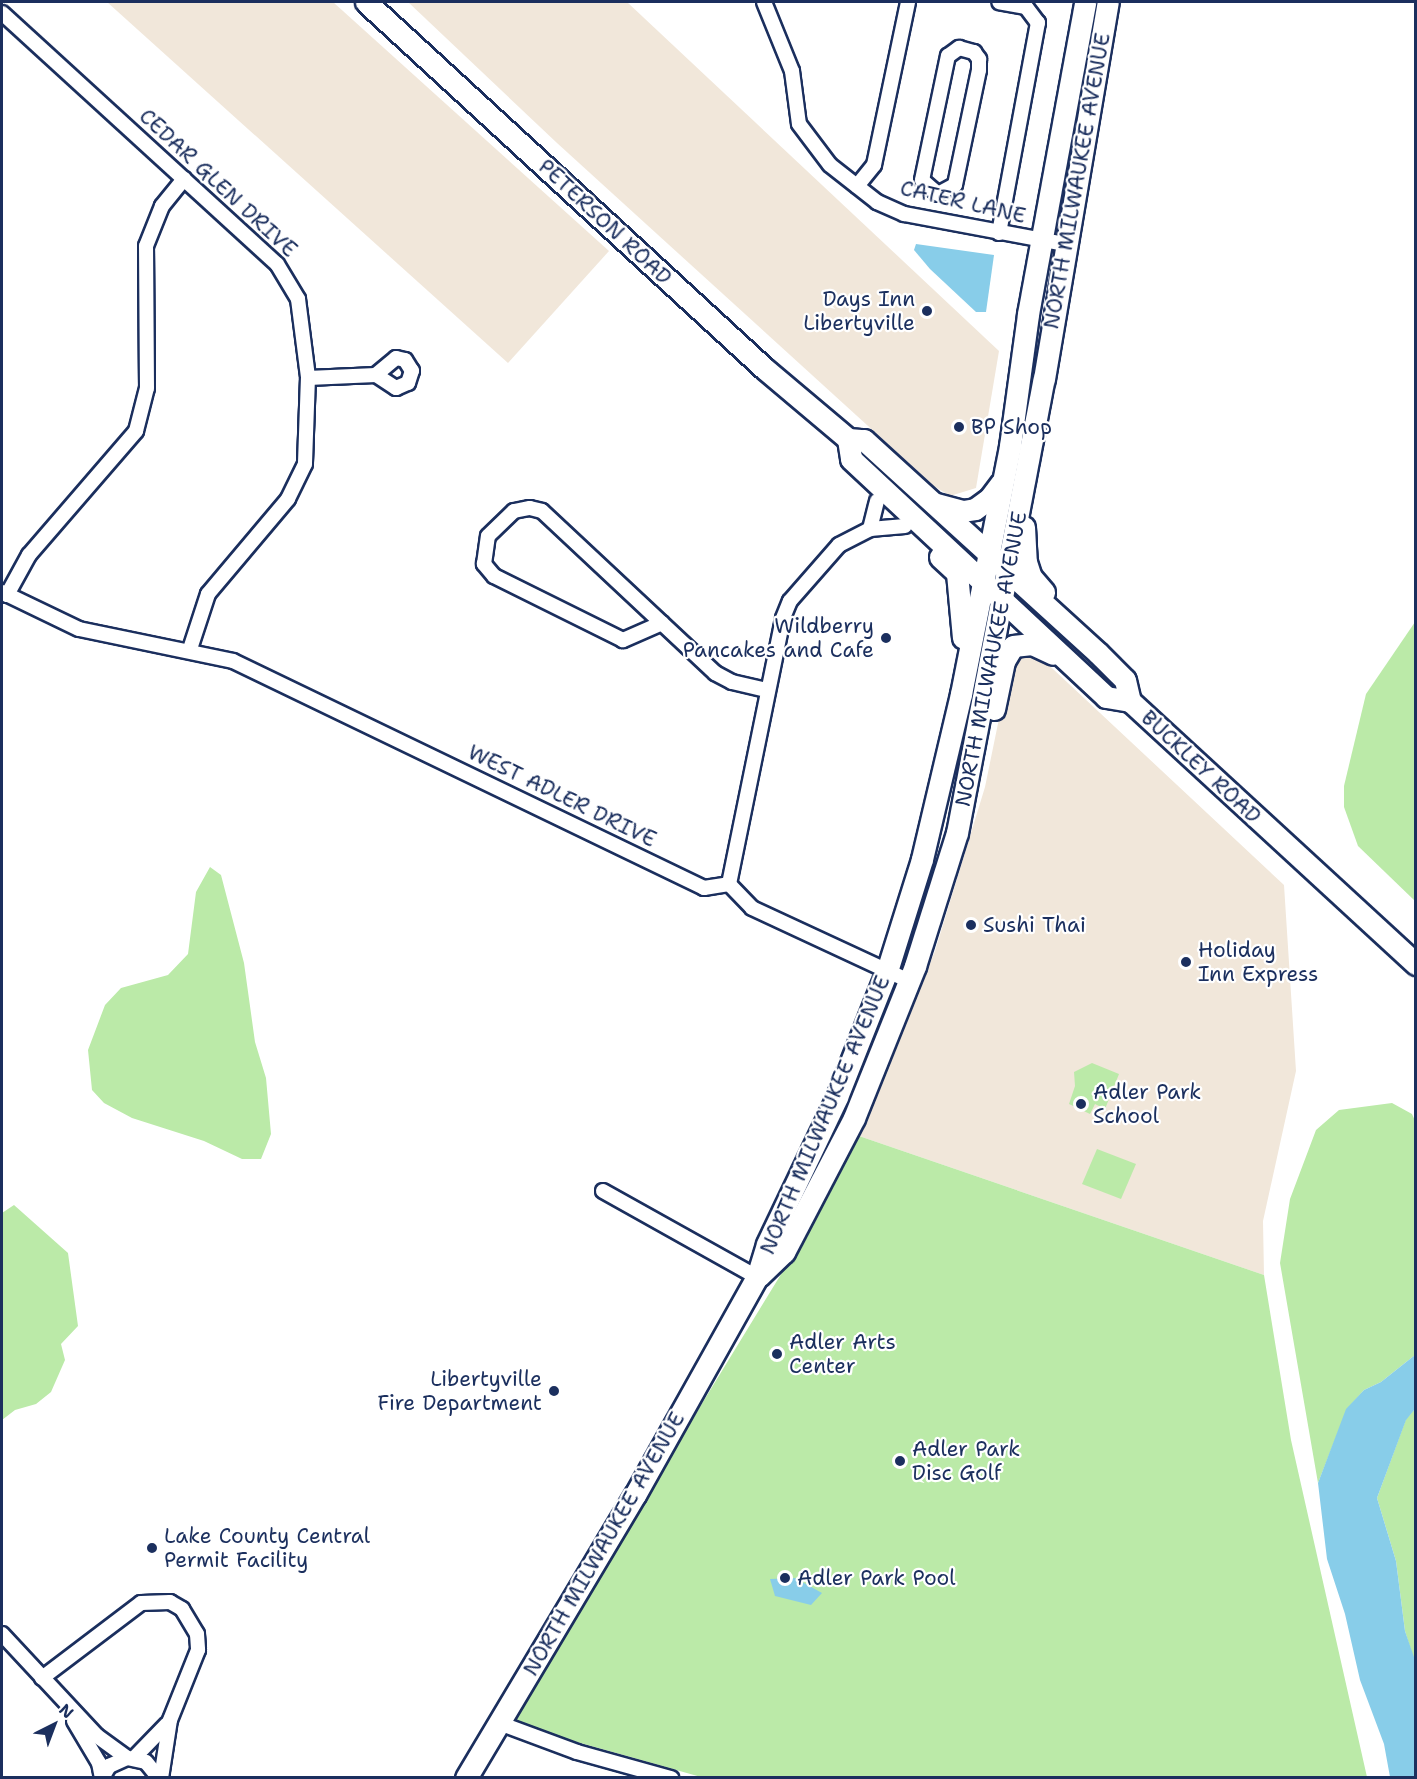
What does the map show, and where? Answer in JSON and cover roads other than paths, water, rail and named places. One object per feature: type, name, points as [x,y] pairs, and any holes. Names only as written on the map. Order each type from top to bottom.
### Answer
[{"type":"main road","name":"PETERSON ROAD","points":[[366,2],[760,365],[848,439],[864,440],[1098,653],[1125,680],[1130,701]]},
{"type":"main road","name":"NORTH MILWAUKEE AVENUE","points":[[466,1778],[637,1492],[757,1277],[767,1244],[837,1097],[887,971],[922,859],[969,652],[1001,483],[1085,2]]},
{"type":"main road","name":"NORTH MILWAUKEE AVENUE","points":[[757,1277],[784,1252],[836,1156],[909,981],[939,894],[967,791],[1001,597],[1022,498],[1108,2]]},
{"type":"main road","name":"PETERSON ROAD","points":[[848,439],[851,459],[982,579]]},
{"type":"main road","points":[[871,478],[878,501],[957,573],[963,645],[969,652]]},
{"type":"main road","points":[[932,503],[963,511],[975,509],[989,499],[1001,483]]},
{"type":"main road","points":[[1022,498],[1026,562],[1031,577],[1095,638],[1098,653]]},
{"type":"main road","name":"BUCKLEY ROAD","points":[[982,579],[1106,697],[1130,701],[1416,964]]},
{"type":"main road","points":[[967,791],[981,768],[1009,651],[1017,644],[1032,644],[1075,668]]},
{"type":"street","name":"CATER LANE","points":[[764,2],[792,71],[799,124],[830,165],[877,202],[904,214],[1065,244]]},
{"type":"street","points":[[857,186],[874,165],[908,2]]},
{"type":"street","points":[[999,2],[1026,7],[1038,22],[999,233]]},
{"type":"street","name":"CEDAR GLEN DRIVE","points":[[2,13],[287,276],[301,311],[308,378],[308,452],[297,484],[208,594],[190,649]]},
{"type":"street","points":[[959,48],[974,52],[979,59],[979,70],[955,185],[938,194],[922,180],[948,56],[959,48]]},
{"type":"street","points":[[4,593],[29,555],[136,431],[147,388],[146,246],[162,206],[184,179]]},
{"type":"street","points":[[933,220],[938,194]]},
{"type":"street","points":[[308,378],[376,375]]},
{"type":"street","points":[[870,529],[878,501]]},
{"type":"street","points":[[662,623],[623,640],[494,576],[484,564],[488,536],[514,511],[530,508],[542,511],[716,673],[732,682],[768,690]]},
{"type":"street","points":[[905,526],[870,529],[838,545],[789,601],[768,690],[729,884],[752,908],[909,981]]},
{"type":"street","name":"WEST ADLER DRIVE","points":[[4,593],[79,629],[190,649],[233,661],[704,888],[729,884]]},
{"type":"street","points":[[603,1191],[757,1277]]},
{"type":"street","points":[[42,1678],[141,1603],[170,1602],[192,1620],[198,1650],[170,1720],[160,1778]]},
{"type":"street","points":[[2,1634],[97,1736],[130,1758],[146,1762],[160,1778]]},
{"type":"street","points":[[57,1694],[86,1738],[102,1778]]},
{"type":"street","points":[[102,1778],[109,1766],[130,1758],[170,1720]]},
{"type":"street","points":[[498,1723],[578,1752],[671,1778]]},
{"type":"water","points":[[916,244],[994,255],[986,312],[976,312],[930,269],[914,250]]},
{"type":"water","points":[[1415,1355],[1415,1409],[1406,1420],[1377,1498],[1396,1561],[1405,1631],[1416,1663],[1415,1777],[1390,1777],[1384,1744],[1360,1680],[1345,1614],[1327,1559],[1318,1483],[1346,1409],[1364,1390],[1381,1382]]},
{"type":"water","name":"Adler Park Pool","points":[[795,1578],[822,1593],[811,1605],[775,1596],[770,1579]]},
{"type":"place","name":"Days Inn Libertyville","points":[[927,311]]},
{"type":"place","name":"BP Shop","points":[[959,427]]},
{"type":"place","name":"Wildberry Pancakes and Cafe","points":[[886,638]]},
{"type":"place","name":"Sushi Thai","points":[[971,925]]},
{"type":"place","name":"Holiday Inn Express","points":[[1186,962]]},
{"type":"place","name":"Adler Park School","points":[[1081,1104]]},
{"type":"place","name":"Adler Arts Center","points":[[777,1354]]},
{"type":"place","name":"Libertyville Fire Department","points":[[554,1391]]},
{"type":"place","name":"Adler Park Disc Golf","points":[[900,1461]]},
{"type":"place","name":"Lake County Central Permit Facility","points":[[152,1548]]},
{"type":"place","name":"Adler Park Pool","points":[[785,1578]]}]
